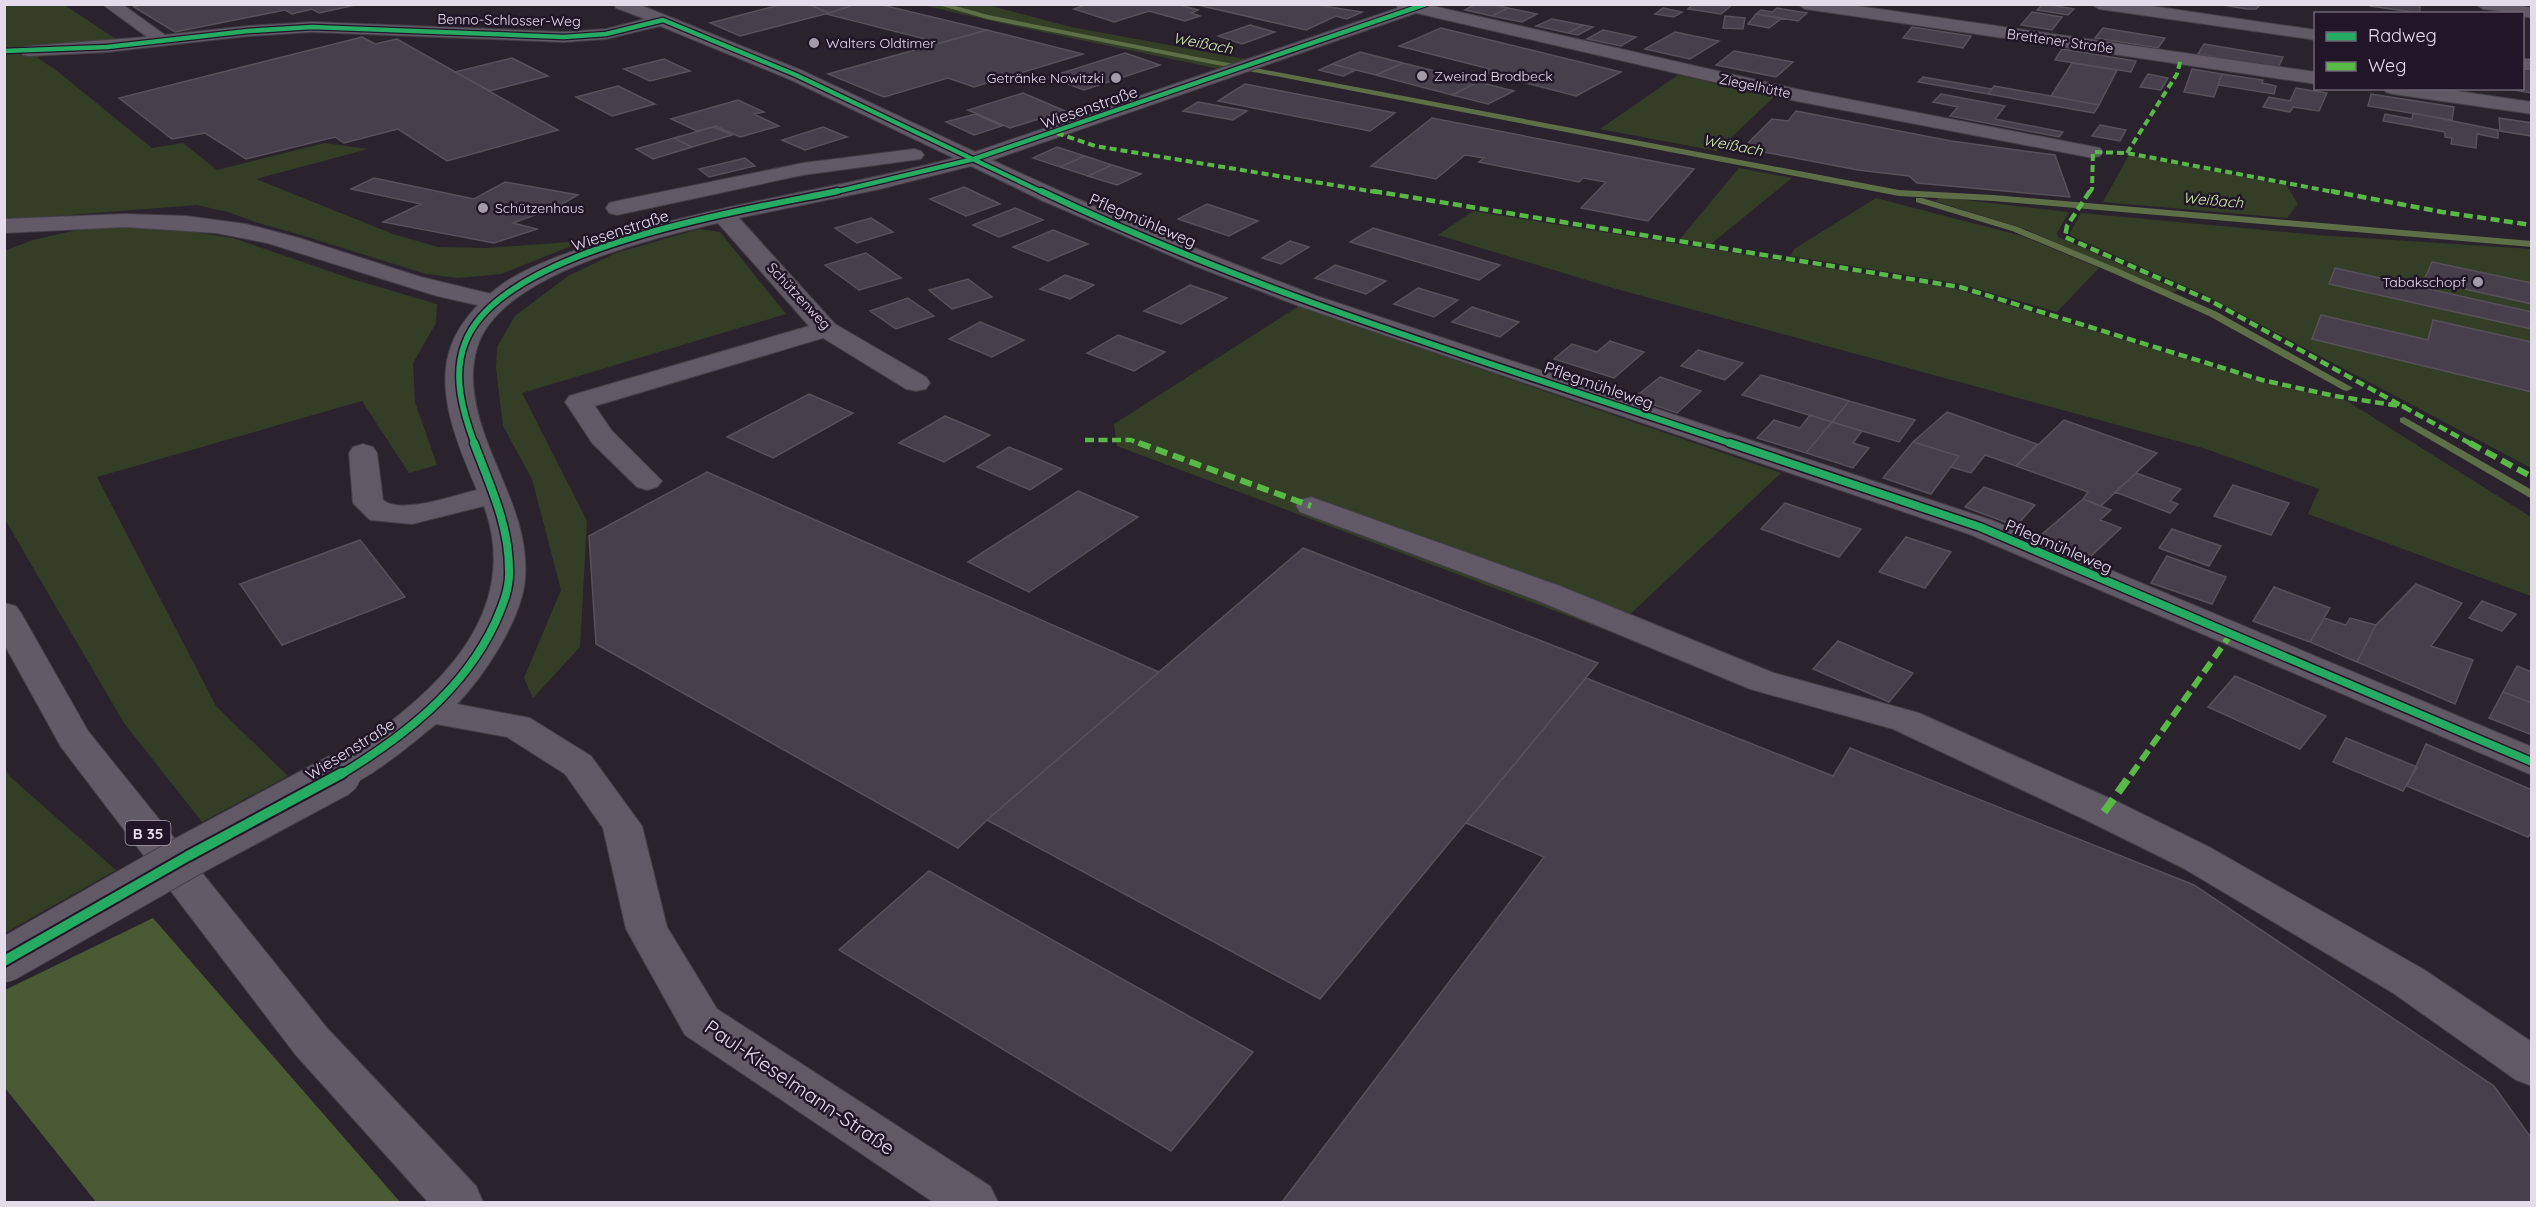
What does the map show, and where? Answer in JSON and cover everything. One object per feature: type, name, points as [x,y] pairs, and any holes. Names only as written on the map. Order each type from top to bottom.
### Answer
[{"type":"main road","points":[[4,226],[164,220],[197,222],[246,231],[463,296],[495,302]]},
{"type":"main road","points":[[4,240],[81,222]]},
{"type":"main road","name":"B 35","points":[[4,614],[81,747],[311,1041],[459,1203]]},
{"type":"street","points":[[110,4],[157,36],[157,41]]},
{"type":"street","name":"Pflegmühleweg","points":[[622,4],[796,75],[1051,196],[1203,261],[1308,301],[1980,527],[2532,762]]},
{"type":"street","name":"Brettener Straße","points":[[1805,4],[2178,46],[2314,78]]},
{"type":"street","points":[[2099,4],[2181,10],[2314,35]]},
{"type":"street","points":[[2483,4],[2532,12]]},
{"type":"street","name":"Wiesenstraße","points":[[4,961],[188,856],[339,776],[390,744],[429,711],[469,669],[498,616],[509,579],[504,520],[469,430],[458,383],[460,353],[472,327],[495,302],[528,280],[567,261],[670,227],[930,172],[974,159],[1416,6]]},
{"type":"street","name":"Ziegelhütte","points":[[1416,6],[1796,95],[2093,152]]},
{"type":"street","points":[[2178,46],[2181,10]]},
{"type":"street","name":"Benno-Schlosser-Weg","points":[[29,51],[107,47],[312,27],[564,36],[606,34],[663,20]]},
{"type":"street","points":[[107,47],[133,63]]},
{"type":"street","points":[[2407,90],[2532,108]]},
{"type":"street","points":[[617,208],[802,169],[954,150]]},
{"type":"street","name":"Schützenweg","points":[[723,215],[826,329],[916,383]]},
{"type":"street","points":[[647,481],[602,437],[579,402],[826,329]]},
{"type":"street","points":[[363,453],[368,503],[381,514],[412,515],[494,495]]},
{"type":"street","points":[[1311,506],[1548,593],[1762,681],[1906,721],[2104,812],[2197,858],[2408,981],[2532,1067]]},
{"type":"street","name":"Paul-Kieselmann-Straße","points":[[429,711],[517,726],[578,765],[622,826],[647,929],[701,1022],[973,1203]]},
{"type":"green space","points":[[63,4],[119,41],[42,47],[38,58],[152,148],[183,143],[217,170],[325,143],[368,149],[256,179],[393,234],[438,247],[486,248],[584,241],[501,274],[458,278],[426,274],[228,212],[197,205],[5,220],[5,5]]},
{"type":"green space","points":[[922,5],[988,5],[1071,27],[1245,59],[1219,69]]},
{"type":"green space","points":[[1678,75],[1774,97],[1717,151],[1600,129]]},
{"type":"green space","points":[[2129,155],[2286,185],[2298,204],[2287,218],[2103,202]]},
{"type":"green space","points":[[1739,168],[1792,178],[1711,244],[1680,239]]},
{"type":"green space","points":[[1940,197],[2069,212],[2057,233],[2058,237],[2179,290],[2170,293],[2025,229],[1935,201]]},
{"type":"green space","points":[[1876,198],[2022,236],[2099,268],[2057,312],[1960,284],[1791,256],[1794,249]]},
{"type":"green space","points":[[1473,211],[1953,288],[2262,382],[2347,401],[2531,517],[2531,596],[2308,514],[2319,489],[2203,448],[1613,288],[1438,235]]},
{"type":"green space","points":[[2081,213],[2317,235],[2531,249],[2531,468],[2205,295],[2069,235]]},
{"type":"green space","points":[[86,228],[166,228],[233,238],[352,279],[437,304],[436,323],[413,363],[415,402],[437,465],[409,473],[362,401],[97,477],[216,706],[288,776],[202,822],[124,723],[4,516],[4,251],[33,240]]},
{"type":"green space","points":[[699,229],[720,232],[786,314],[522,393],[587,521],[580,647],[533,698],[524,678],[561,590],[532,479],[503,426],[496,368],[497,347],[515,316],[568,276],[616,253]]},
{"type":"green space","points":[[1299,306],[1781,473],[1611,632],[1117,446],[1114,424]]},
{"type":"green space","points":[[4,765],[9,776],[116,870],[5,933]]},
{"type":"green space","points":[[153,918],[400,1202],[96,1202],[5,1088],[5,990]]},
{"type":"building","points":[[145,4],[360,4],[319,13],[312,9],[292,14],[285,10],[175,32],[134,7]]},
{"type":"building","points":[[783,4],[808,4],[829,13],[740,36],[710,23]]},
{"type":"building","points":[[808,4],[857,4],[829,13]]},
{"type":"building","points":[[857,4],[878,4],[987,30],[941,43],[826,14]]},
{"type":"building","points":[[1088,4],[1176,4],[1198,10],[1191,13],[1200,16],[1185,21],[1149,11],[1114,22],[1074,9]]},
{"type":"building","points":[[1311,4],[1362,12],[1347,19],[1336,16],[1306,30],[1198,5]]},
{"type":"building","points":[[1476,4],[1491,4],[1508,8],[1492,16],[1465,10]]},
{"type":"building","points":[[1693,4],[1733,4],[1721,14],[1688,9]]},
{"type":"building","points":[[2043,4],[2074,9],[2068,15],[2037,10]]},
{"type":"building","points":[[2217,4],[2261,4],[2256,9],[2247,9]]},
{"type":"building","points":[[2370,4],[2420,4],[2420,12],[2413,12],[2370,6]]},
{"type":"building","points":[[1508,8],[1537,14],[1522,22],[1492,16]]},
{"type":"building","points":[[1663,8],[1682,12],[1674,17],[1655,14]]},
{"type":"building","points":[[1777,8],[1807,13],[1798,21],[1756,14],[1761,10],[1772,12]]},
{"type":"building","points":[[2032,12],[2062,17],[2052,30],[2021,25]]},
{"type":"building","points":[[1756,14],[1782,18],[1769,28],[1748,24]]},
{"type":"building","points":[[1725,16],[1745,18],[1743,29],[1723,28]]},
{"type":"building","points":[[1552,19],[1583,25],[1568,33],[1536,26]]},
{"type":"building","points":[[1250,25],[1275,32],[1242,44],[1218,36]]},
{"type":"building","points":[[1583,25],[1593,27],[1578,35],[1568,33]]},
{"type":"building","points":[[1912,27],[1971,36],[1963,48],[1903,38]]},
{"type":"building","points":[[1441,28],[1621,72],[1576,96],[1484,72],[1490,69],[1399,46]]},
{"type":"building","points":[[2103,28],[2165,38],[2158,48],[2095,38]]},
{"type":"building","points":[[987,30],[1083,54],[974,87],[948,78],[884,97],[828,74]]},
{"type":"building","points":[[1603,30],[1636,37],[1621,46],[1587,39]]},
{"type":"building","points":[[1675,32],[1719,41],[1690,59],[1645,49]]},
{"type":"building","points":[[362,37],[375,44],[397,39],[558,130],[447,161],[398,129],[344,143],[335,137],[246,159],[205,133],[172,139],[119,98]]},
{"type":"building","points":[[2204,44],[2283,57],[2278,68],[2198,54]]},
{"type":"building","points":[[2062,49],[2136,61],[2131,72],[2055,60]]},
{"type":"building","points":[[1734,51],[1793,62],[1776,77],[1716,65]]},
{"type":"building","points":[[1360,52],[1403,63],[1376,75],[1332,64]]},
{"type":"building","points":[[1125,53],[1160,65],[1084,90],[1049,77]]},
{"type":"building","points":[[512,58],[548,76],[490,91],[455,72]]},
{"type":"building","points":[[664,59],[690,71],[650,81],[624,69]]},
{"type":"building","points":[[1403,63],[1478,82],[1452,95],[1376,75]]},
{"type":"building","points":[[2072,63],[2117,70],[2099,105],[2051,96]]},
{"type":"building","points":[[1332,64],[1356,70],[1343,76],[1319,70]]},
{"type":"building","points":[[2192,69],[2222,74],[2214,97],[2184,92]]},
{"type":"building","points":[[2524,69],[2532,70],[2532,93],[2515,90],[2524,90]]},
{"type":"building","points":[[2148,74],[2168,78],[2161,90],[2140,87]]},
{"type":"building","points":[[2222,74],[2263,80],[2262,83],[2276,86],[2274,94],[2218,85]]},
{"type":"building","points":[[1923,77],[1992,89],[1988,94],[1918,82]]},
{"type":"building","points":[[1478,82],[1514,91],[1488,104],[1452,95]]},
{"type":"building","points":[[1245,84],[1395,113],[1370,131],[1218,101]]},
{"type":"building","points":[[618,86],[655,104],[612,116],[576,97]]},
{"type":"building","points":[[1994,86],[2099,105],[2094,113],[1988,94]]},
{"type":"building","points":[[2296,88],[2327,93],[2319,111],[2293,107],[2290,112],[2263,107],[2269,97],[2290,101]]},
{"type":"building","points":[[1023,93],[1065,111],[1010,128],[968,110]]},
{"type":"building","points":[[1941,94],[2005,106],[1995,119],[2063,132],[2059,137],[1950,116],[1958,107],[1933,102]]},
{"type":"building","points":[[2371,94],[2454,107],[2452,120],[2368,106]]},
{"type":"building","points":[[738,100],[764,112],[754,114],[779,126],[740,137],[716,126],[697,131],[671,119]]},
{"type":"building","points":[[1198,102],[1247,111],[1233,120],[1183,111]]},
{"type":"building","points":[[1796,111],[1951,141],[2055,155],[2070,197],[1917,183],[1909,176],[1858,170],[1743,148],[1772,119],[1788,121]]},
{"type":"building","points":[[2413,113],[2498,130],[2498,138],[2477,134],[2476,148],[2451,144],[2452,138],[2445,137],[2445,132],[2383,121],[2385,114],[2412,119]]},
{"type":"building","points":[[975,114],[1002,126],[974,135],[946,122]]},
{"type":"building","points":[[1432,118],[1694,169],[1648,221],[1581,208],[1606,182],[1583,178],[1579,182],[1479,162],[1484,158],[1465,155],[1436,179],[1371,166]]},
{"type":"building","points":[[2499,118],[2532,123],[2532,136],[2500,131]]},
{"type":"building","points":[[2100,125],[2126,130],[2120,141],[2092,136]]},
{"type":"building","points":[[714,127],[732,135],[692,147],[674,138]]},
{"type":"building","points":[[823,127],[847,137],[805,150],[782,140]]},
{"type":"building","points":[[674,138],[692,147],[653,159],[636,149]]},
{"type":"building","points":[[1057,147],[1085,156],[1060,167],[1033,158]]},
{"type":"building","points":[[1085,156],[1112,165],[1088,176],[1060,167]]},
{"type":"building","points":[[745,158],[755,166],[709,177],[699,169]]},
{"type":"building","points":[[1112,165],[1141,174],[1117,185],[1088,176]]},
{"type":"building","name":"Schützenhaus","points":[[374,178],[474,199],[505,182],[578,195],[545,214],[540,213],[513,223],[537,229],[494,243],[383,222],[421,204],[351,189]]},
{"type":"building","points":[[964,187],[1000,204],[966,216],[930,199]]},
{"type":"building","points":[[1207,204],[1258,221],[1229,236],[1178,219]]},
{"type":"building","points":[[1015,208],[1043,220],[999,237],[973,225]]},
{"type":"building","points":[[871,218],[893,232],[857,243],[835,228]]},
{"type":"building","points":[[1373,228],[1500,265],[1479,280],[1350,242]]},
{"type":"building","points":[[1053,230],[1088,244],[1048,261],[1013,247]]},
{"type":"building","points":[[1290,241],[1309,247],[1281,264],[1262,258]]},
{"type":"building","points":[[866,253],[901,278],[859,290],[825,265]]},
{"type":"building","name":"Tabakschopf","points":[[2432,262],[2532,283],[2532,304],[2424,280]]},
{"type":"building","points":[[1335,265],[1386,281],[1366,294],[1315,278]]},
{"type":"building","points":[[2335,268],[2532,312],[2532,329],[2329,284]]},
{"type":"building","points":[[1065,275],[1094,285],[1070,299],[1040,289]]},
{"type":"building","points":[[968,279],[992,297],[952,309],[929,290]]},
{"type":"building","points":[[1190,285],[1227,298],[1181,324],[1144,311]]},
{"type":"building","points":[[1418,288],[1458,300],[1434,317],[1394,304]]},
{"type":"building","points":[[908,298],[934,316],[896,329],[870,311]]},
{"type":"building","points":[[1472,307],[1519,322],[1500,337],[1452,322]]},
{"type":"building","points":[[2321,315],[2428,340],[2433,320],[2532,342],[2532,392],[2312,339]]},
{"type":"building","points":[[980,322],[1024,340],[992,357],[949,339]]},
{"type":"building","points":[[1118,335],[1165,352],[1134,371],[1087,353]]},
{"type":"building","points":[[1610,341],[1644,352],[1614,378],[1554,359],[1572,344],[1597,352]]},
{"type":"building","points":[[1698,350],[1743,363],[1725,380],[1681,366]]},
{"type":"building","points":[[1761,375],[1849,401],[1832,422],[1742,395]]},
{"type":"building","points":[[1660,377],[1701,391],[1677,413],[1634,398]]},
{"type":"building","points":[[809,394],[853,413],[773,458],[727,437]]},
{"type":"building","points":[[1849,401],[1915,420],[1899,442],[1832,422]]},
{"type":"building","points":[[1947,412],[2037,444],[2016,466],[1985,455],[1971,473],[1951,467],[1959,456],[1913,442]]},
{"type":"building","points":[[1810,415],[1832,422],[1806,453],[1757,438],[1774,420],[1800,428]]},
{"type":"building","points":[[945,416],[990,435],[944,462],[899,443]]},
{"type":"building","points":[[2064,420],[2157,453],[2101,506],[2083,499],[2088,492],[2016,466]]},
{"type":"building","points":[[1832,422],[1862,431],[1853,443],[1869,448],[1853,468],[1806,453]]},
{"type":"building","points":[[1913,442],[1959,456],[1931,494],[1883,478]]},
{"type":"building","points":[[1009,447],[1062,469],[1030,490],[977,467]]},
{"type":"building","points":[[707,472],[1159,672],[987,820],[958,848],[596,644],[589,536]]},
{"type":"building","points":[[2136,473],[2181,489],[2170,501],[2178,504],[2170,513],[2115,492]]},
{"type":"building","points":[[2233,485],[2289,503],[2271,535],[2214,516]]},
{"type":"building","points":[[1984,487],[2035,505],[2016,526],[1965,507]]},
{"type":"building","points":[[1078,491],[1138,517],[1029,592],[968,562]]},
{"type":"building","points":[[2083,499],[2111,510],[2100,520],[2121,528],[2091,556],[2041,535]]},
{"type":"building","points":[[1785,503],[1861,529],[1839,557],[1761,529]]},
{"type":"building","points":[[2172,529],[2221,546],[2209,566],[2159,548]]},
{"type":"building","points":[[1906,537],[1951,552],[1925,588],[1879,572]]},
{"type":"building","points":[[360,540],[405,597],[282,645],[240,584]]},
{"type":"building","points":[[1303,548],[1598,663],[1320,999],[987,820]]},
{"type":"building","points":[[2167,556],[2226,577],[2212,604],[2151,583]]},
{"type":"building","points":[[2416,584],[2462,603],[2431,646],[2473,660],[2455,704],[2357,662],[2376,625]]},
{"type":"building","points":[[2274,587],[2330,608],[2310,642],[2253,621]]},
{"type":"building","points":[[2482,601],[2516,614],[2502,631],[2469,618]]},
{"type":"building","points":[[2324,618],[2346,625],[2350,618],[2376,625],[2357,662],[2310,642]]},
{"type":"building","points":[[1838,641],[1913,673],[1889,702],[1813,669]]},
{"type":"building","points":[[2517,666],[2532,672],[2532,703],[2503,692]]},
{"type":"building","points":[[2235,676],[2326,716],[2300,749],[2208,707]]},
{"type":"building","points":[[1586,678],[1833,776],[1850,748],[2194,885],[2494,1086],[2532,1139],[2532,1202],[1282,1202],[1544,857],[1466,823]]},
{"type":"building","points":[[2503,692],[2532,703],[2532,735],[2489,718]]},
{"type":"building","points":[[2346,738],[2417,767],[2403,791],[2333,762]]},
{"type":"building","points":[[2426,744],[2532,790],[2532,832],[2528,837],[2407,786]]},
{"type":"building","points":[[929,871],[1253,1052],[1171,1151],[839,950]]},
{"type":"waterway","name":"Weißach","points":[[938,4],[987,17],[1197,59],[1899,193],[1993,198],[2532,244]]},
{"type":"waterway","points":[[1919,200],[2015,229],[2116,271],[2213,314],[2347,388]]},
{"type":"waterway","points":[[2404,420],[2532,495]]},
{"type":"marked path","points":[[2127,153],[2177,74],[2181,58]]},
{"type":"marked path","points":[[1057,133],[1095,146],[1960,287],[2262,380],[2335,396],[2406,407]]},
{"type":"marked path","points":[[2532,225],[2442,212],[2127,153],[2093,152],[2092,189],[2067,226],[2065,237],[2211,301],[2532,477]]},
{"type":"marked path","points":[[1085,440],[1131,440],[1311,506]]},
{"type":"marked path","points":[[2104,812],[2231,634]]},
{"type":"cycle path","points":[[4,961],[188,856],[290,803],[356,765],[388,744],[418,720],[467,671],[494,626],[509,581],[508,552],[502,514],[466,419],[459,373],[464,343],[471,329],[496,301],[532,278],[577,257],[626,240],[728,214],[893,180],[974,159],[1426,4]]},
{"type":"cycle path","points":[[4,51],[107,47],[248,31],[312,27],[564,37],[606,34],[663,20],[796,75],[1051,196],[1203,261],[1308,301],[1980,527],[2532,762]]},
{"type":"place","name":"Walters Oldtimer","points":[[814,43]]},
{"type":"place","name":"Zweirad Brodbeck","points":[[1422,76]]},
{"type":"place","name":"Getränke Nowitzki","points":[[1116,78]]},
{"type":"place","name":"Schützenhaus","points":[[483,208]]},
{"type":"place","name":"Tabakschopf","points":[[2478,282]]}]
